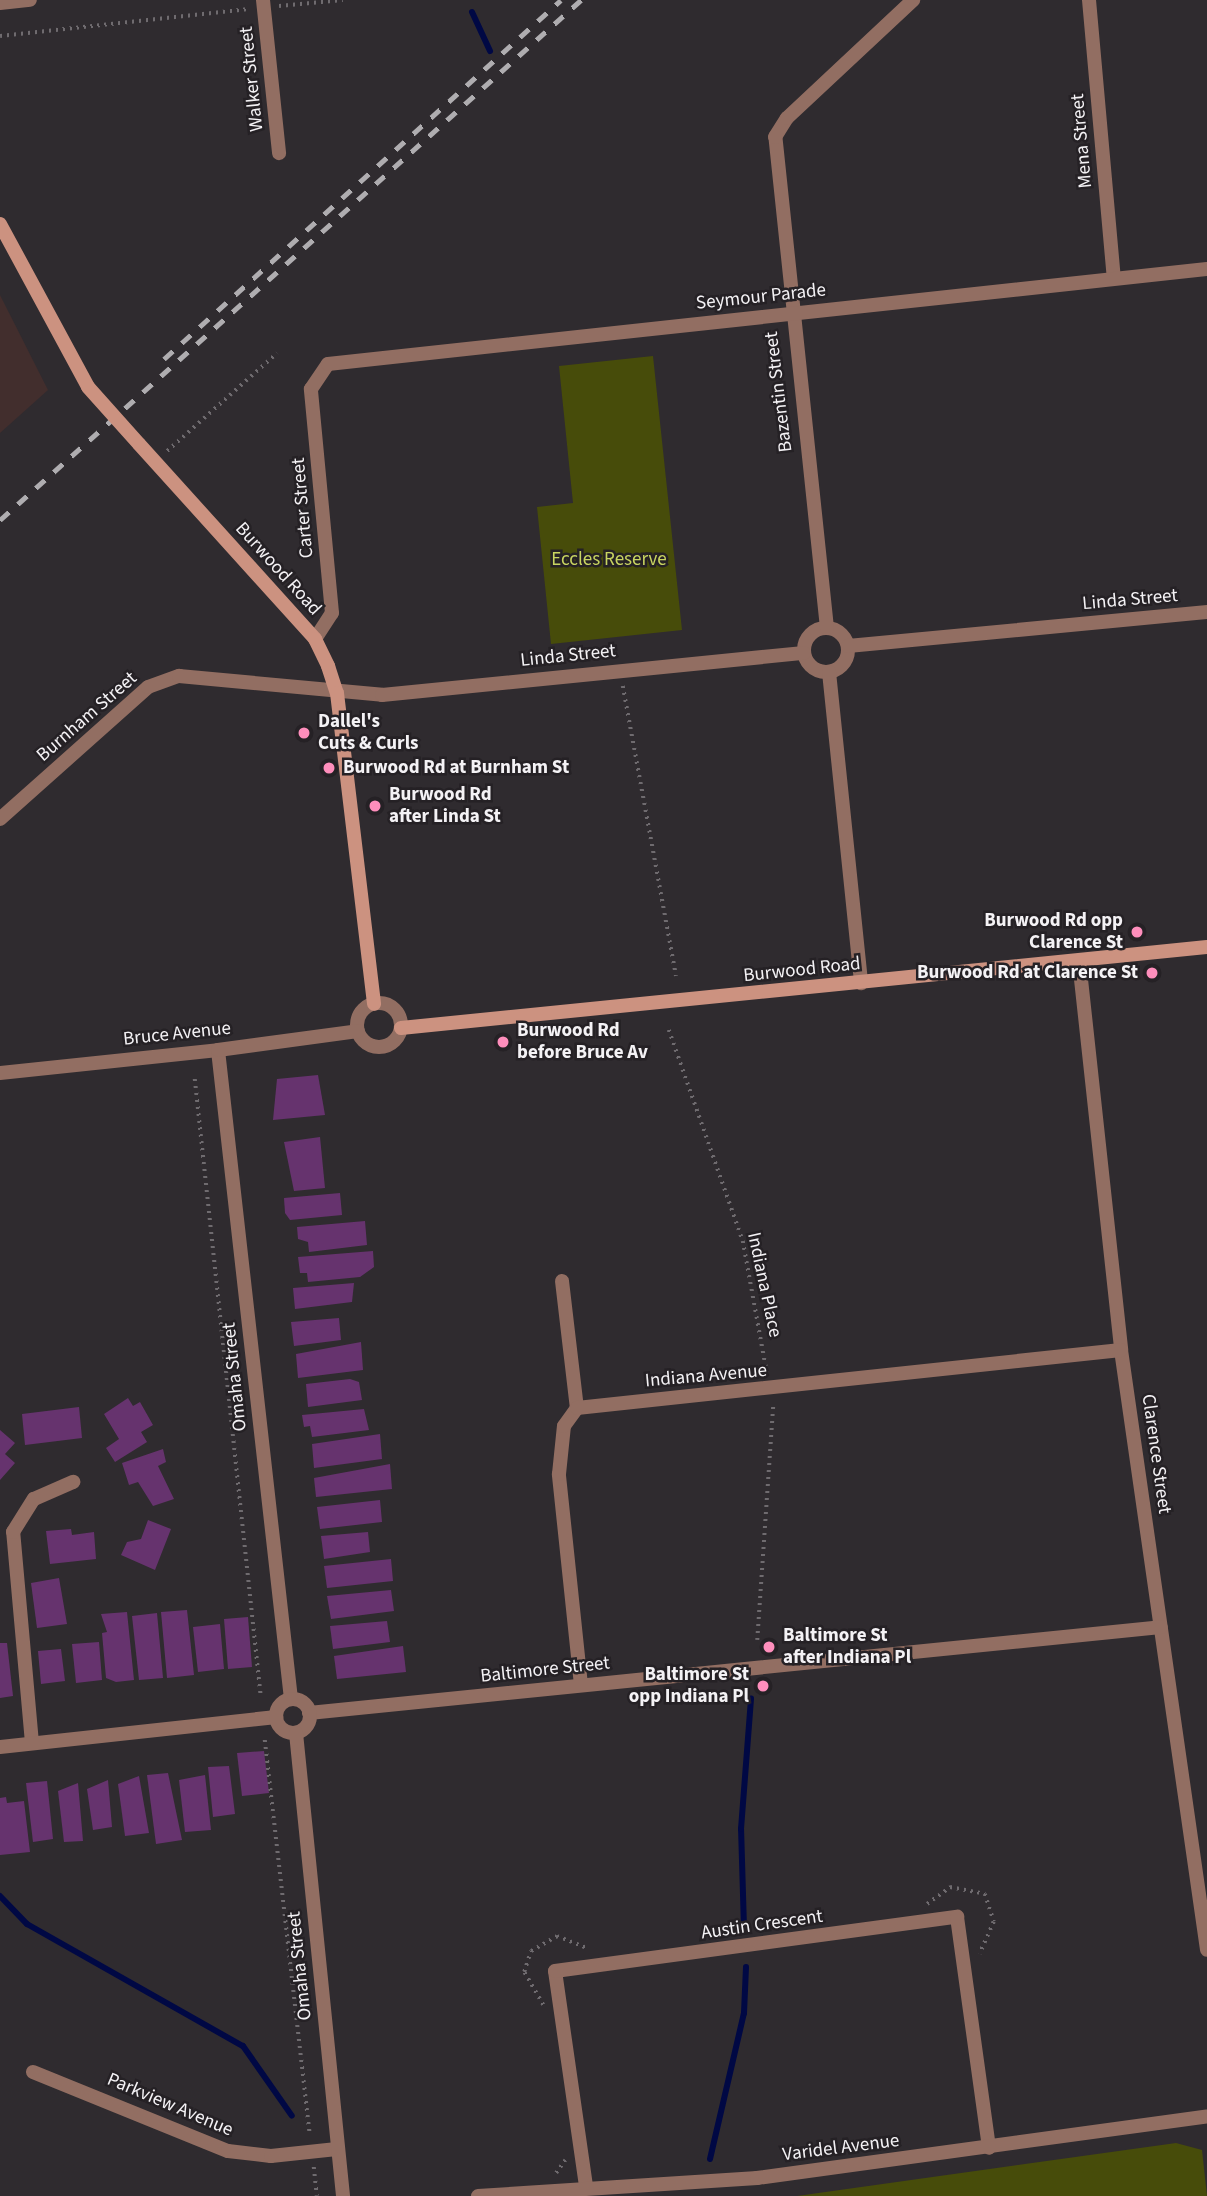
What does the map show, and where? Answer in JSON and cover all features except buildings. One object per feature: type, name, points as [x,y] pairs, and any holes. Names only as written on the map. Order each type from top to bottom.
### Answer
[{"type":"main road","name":"Burwood Road","points":[[0,224],[88,387],[315,639],[337,693],[374,1004]]},
{"type":"main road","name":"Burwood Road","points":[[401,1028],[1207,947]]},
{"type":"street","points":[[0,3],[30,0]]},
{"type":"street","name":"Bazentin Street","points":[[827,628],[789,314],[775,137],[787,118],[913,0]]},
{"type":"street","name":"Mena Street","points":[[1088,0],[1114,278]]},
{"type":"street","name":"Walker Street","points":[[263,4],[279,153]]},
{"type":"street","name":"Seymour Parade","points":[[321,370],[339,360],[1207,269]]},
{"type":"street","name":"Carter Street","points":[[315,639],[332,613],[312,404],[321,370]]},
{"type":"street","name":"Linda Street","points":[[848,646],[1207,612]]},
{"type":"street","points":[[827,628],[840,632],[848,646],[846,660],[829,673],[810,666],[804,653],[810,634],[827,628]]},
{"type":"street","name":"Linda Street","points":[[337,693],[382,695],[620,669],[804,653]]},
{"type":"street","points":[[829,673],[861,983]]},
{"type":"street","name":"Burnham Street","points":[[0,819],[148,687],[179,676],[337,693]]},
{"type":"street","name":"Clarence Street","points":[[1079,961],[1121,1350],[1207,1950]]},
{"type":"street","points":[[374,1004],[393,1007],[401,1028],[396,1041],[382,1048],[369,1046],[358,1031],[360,1013],[374,1004]]},
{"type":"street","name":"Bruce Avenue","points":[[0,1073],[218,1050],[358,1031]]},
{"type":"street","name":"Omaha Street","points":[[218,1050],[291,1699]]},
{"type":"street","points":[[562,1281],[577,1408],[564,1426],[559,1474],[580,1685]]},
{"type":"street","name":"Indiana Avenue","points":[[577,1408],[1121,1350]]},
{"type":"street","points":[[32,1743],[13,1532],[34,1499],[73,1482]]},
{"type":"street","name":"Baltimore Street","points":[[309,1713],[1161,1627]]},
{"type":"street","points":[[0,1746],[276,1717],[291,1699],[309,1713],[296,1732],[285,1731],[276,1717]]},
{"type":"street","name":"Omaha Street","points":[[296,1732],[337,2149],[344,2196]]},
{"type":"street","name":"Austin Crescent","points":[[586,2186],[555,1971],[957,1917],[989,2148]]},
{"type":"street","name":"Parkview Avenue","points":[[33,2072],[228,2151],[337,2149]]},
{"type":"street","name":"Varidel Avenue","points":[[478,2196],[586,2186],[757,2178],[1207,2116]]},
{"type":"path","points":[[0,36],[263,4],[343,0]]},
{"type":"path","points":[[167,451],[277,353]]},
{"type":"path","points":[[620,669],[676,976]]},
{"type":"path","name":"Indiana Place","points":[[669,1030],[743,1241],[770,1389],[757,1640]]},
{"type":"path","points":[[195,1079],[261,1697]]},
{"type":"path","points":[[265,1740],[317,2196]]},
{"type":"path","points":[[919,1908],[950,1887],[985,1894],[994,1922],[980,1953],[982,1970]]},
{"type":"path","points":[[548,2012],[527,1987],[524,1972],[531,1951],[557,1936],[595,1951]]},
{"type":"path","points":[[547,2175],[563,2168],[564,2145]]},
{"type":"shaded area","points":[[0,295],[48,390],[0,433]]},
{"type":"green space","name":"Eccles Reserve","points":[[653,356],[682,630],[551,644],[537,507],[573,503],[559,366]]},
{"type":"green space","points":[[1176,2143],[1202,2150],[1207,2196],[797,2196]]},
{"type":"waterway","points":[[472,12],[490,51]]},
{"type":"waterway","points":[[744,1928],[741,1829],[751,1698]]},
{"type":"waterway","points":[[0,1896],[27,1924],[243,2046],[292,2116]]},
{"type":"waterway","points":[[710,2159],[744,2013],[746,1967]]},
{"type":"railway","points":[[164,359],[561,0]]},
{"type":"railway","points":[[0,520],[581,0]]},
{"type":"place","name":"Dallel's Cuts & Curls","points":[[304,733]]},
{"type":"place","name":"Burwood Rd at Burnham St","points":[[329,768]]},
{"type":"place","name":"Burwood Rd after Linda St","points":[[375,806]]},
{"type":"place","name":"Burwood Rd opp Clarence St","points":[[1137,932]]},
{"type":"place","name":"Burwood Rd at Clarence St","points":[[1152,973]]},
{"type":"place","name":"Burwood Rd before Bruce Av","points":[[503,1042]]},
{"type":"place","name":"Baltimore St after Indiana Pl","points":[[769,1647]]},
{"type":"place","name":"Baltimore St opp Indiana Pl","points":[[763,1686]]}]
